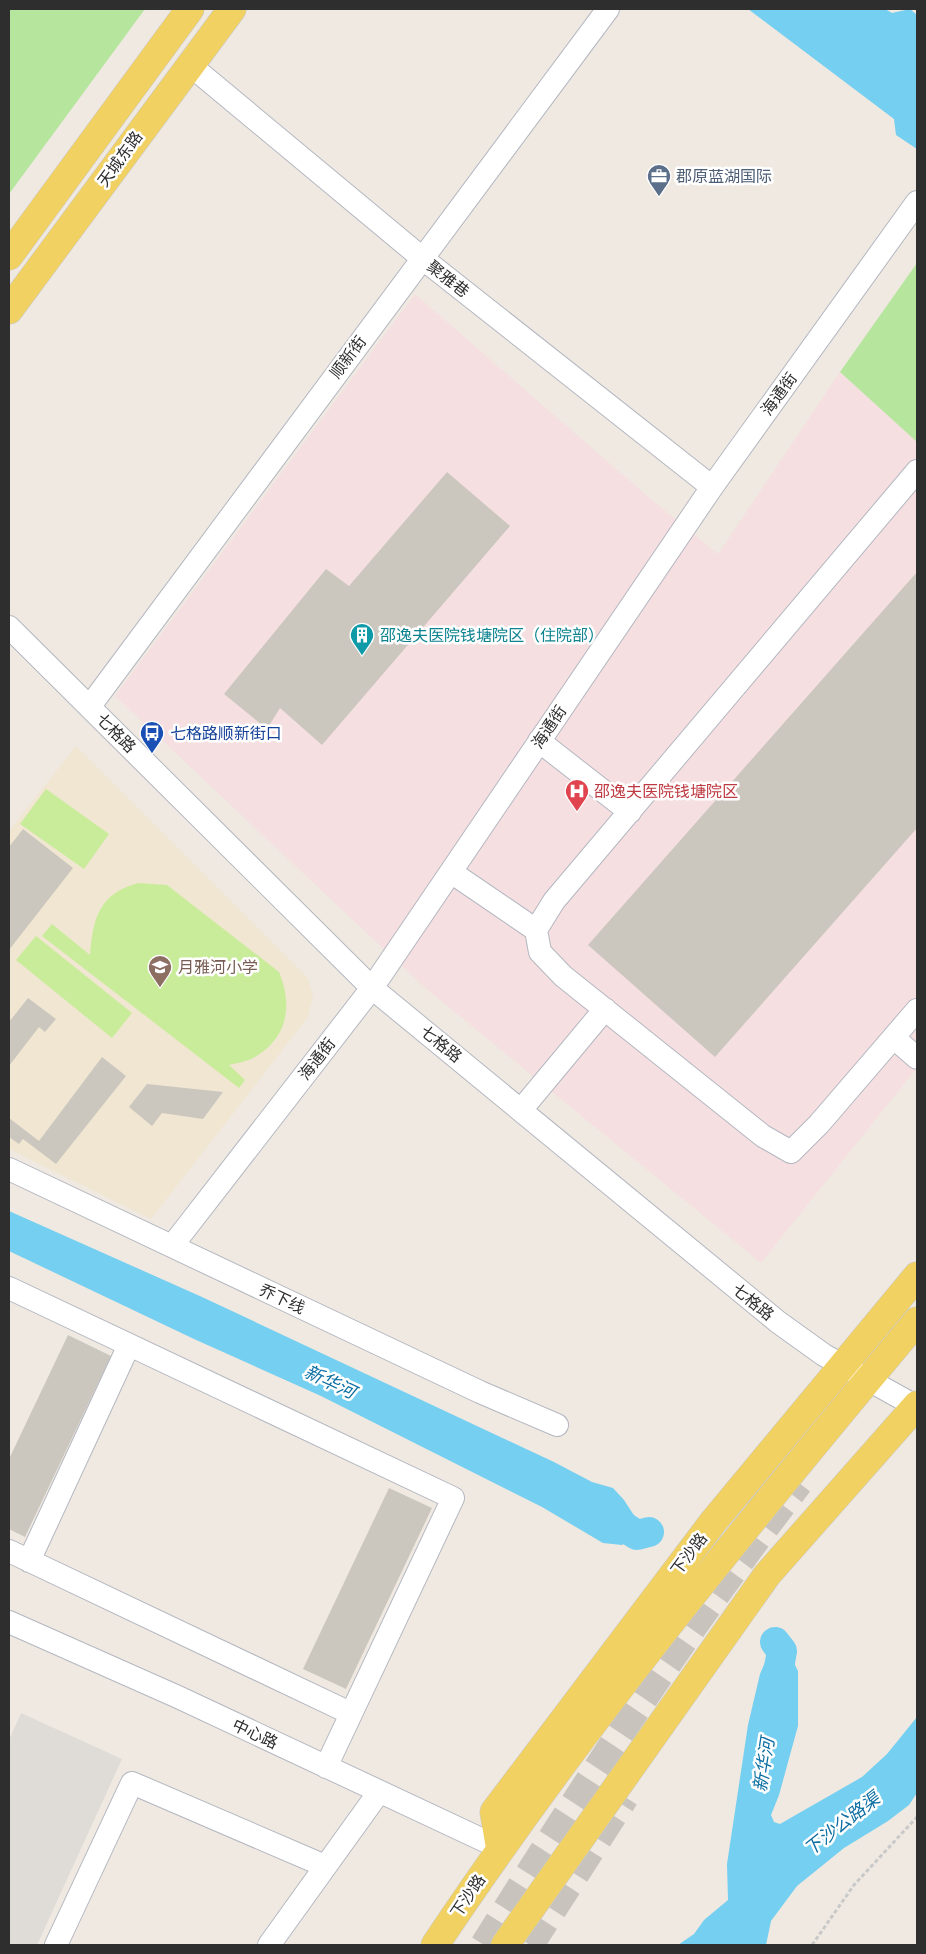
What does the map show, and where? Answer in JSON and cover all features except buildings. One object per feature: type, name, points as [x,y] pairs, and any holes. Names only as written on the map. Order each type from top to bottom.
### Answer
[{"type":"main road","name":"天城东路","points":[[9,256],[190,9]]},
{"type":"main road","name":"天城东路","points":[[9,310],[232,9]]},
{"type":"main road","name":"下沙路","points":[[500,1848],[494,1812],[713,1522],[917,1276]]},
{"type":"main road","name":"下沙路","points":[[436,1945],[500,1848],[617,1690],[917,1321]]},
{"type":"main road","points":[[505,1945],[767,1575],[917,1406]]},
{"type":"street","name":"顺新街","points":[[90,706],[608,9]]},
{"type":"street","name":"聚雅巷","points":[[190,65],[422,258],[712,486]]},
{"type":"street","name":"海通街","points":[[172,1246],[372,988],[712,486],[917,202]]},
{"type":"street","points":[[917,471],[554,901],[536,930],[540,952],[563,976],[763,1136],[791,1152],[819,1124],[917,1010]]},
{"type":"street","name":"七格路","points":[[9,628],[90,706],[372,988],[778,1322],[824,1355],[917,1406]]},
{"type":"street","points":[[539,742],[630,812]]},
{"type":"street","points":[[451,872],[536,930]]},
{"type":"street","points":[[521,1110],[605,1009]]},
{"type":"street","points":[[894,1038],[917,1058]]},
{"type":"street","name":"乔下线","points":[[9,1169],[480,1392],[557,1425]]},
{"type":"street","points":[[9,1288],[453,1498],[326,1767]]},
{"type":"street","points":[[29,1561],[129,1344]]},
{"type":"street","points":[[9,1551],[350,1713]]},
{"type":"street","name":"中心路","points":[[9,1622],[178,1697],[500,1848]]},
{"type":"street","points":[[56,1945],[132,1783],[325,1866]]},
{"type":"street","points":[[269,1945],[379,1792]]},
{"type":"path","points":[[812,1945],[854,1885],[917,1817]]},
{"type":"shaded area","name":"邵逸夫医院钱塘院区","points":[[415,294],[646,495],[718,554],[840,372],[917,442],[917,1068],[761,1263],[423,986],[115,696]]},
{"type":"shaded area","name":"月雅河小学","points":[[76,746],[308,978],[313,997],[308,1017],[151,1219],[9,1149],[9,831]]},
{"type":"shaded area","points":[[21,1713],[122,1759],[37,1945],[9,1945],[9,1740]]},
{"type":"green space","points":[[9,9],[145,9],[9,194]]},
{"type":"green space","points":[[917,263],[917,442],[840,372]]},
{"type":"green space","points":[[46,789],[109,834],[84,869],[20,824]]},
{"type":"green space","points":[[138,883],[167,885],[279,972],[286,995],[285,1018],[282,1028],[268,1047],[258,1055],[229,1065],[245,1080],[239,1088],[42,936],[52,924],[90,955],[93,930],[100,909],[114,894]]},
{"type":"green space","points":[[36,936],[132,1013],[112,1038],[16,960]]},
{"type":"water","points":[[748,9],[885,9],[892,13],[910,9],[917,15],[917,149],[896,135],[894,119]]},
{"type":"water","points":[[9,1211],[202,1297],[554,1462],[592,1482],[613,1488],[624,1500],[639,1523],[637,1535],[622,1545],[603,1543],[542,1507],[321,1396],[194,1339],[9,1251]]},
{"type":"water","name":"下沙公路渠","points":[[782,1651],[792,1659],[798,1671],[798,1726],[779,1795],[771,1815],[774,1822],[780,1824],[862,1777],[887,1754],[917,1717],[917,1793],[909,1805],[888,1821],[844,1848],[797,1886],[771,1921],[766,1945],[678,1945],[694,1934],[704,1920],[728,1900],[727,1864],[748,1725],[760,1674],[766,1660]]},
{"type":"waterway","name":"新华河","points":[[601,1512],[637,1535],[649,1532]]},
{"type":"waterway","name":"新华河","points":[[775,1642],[782,1651],[775,1690]]},
{"type":"tunnel","points":[[484,1945],[636,1710],[716,1595],[799,1483]]},
{"type":"tunnel","points":[[530,1945],[625,1797]]},
{"type":"place","name":"郡原蓝湖国际","points":[[659,197]]},
{"type":"place","name":"邵逸夫医院钱塘院区（住院部）","points":[[362,656]]},
{"type":"place","name":"七格路顺新街口","points":[[152,754]]},
{"type":"place","name":"邵逸夫医院钱塘院区","points":[[577,812]]},
{"type":"place","name":"月雅河小学","points":[[160,988]]}]
